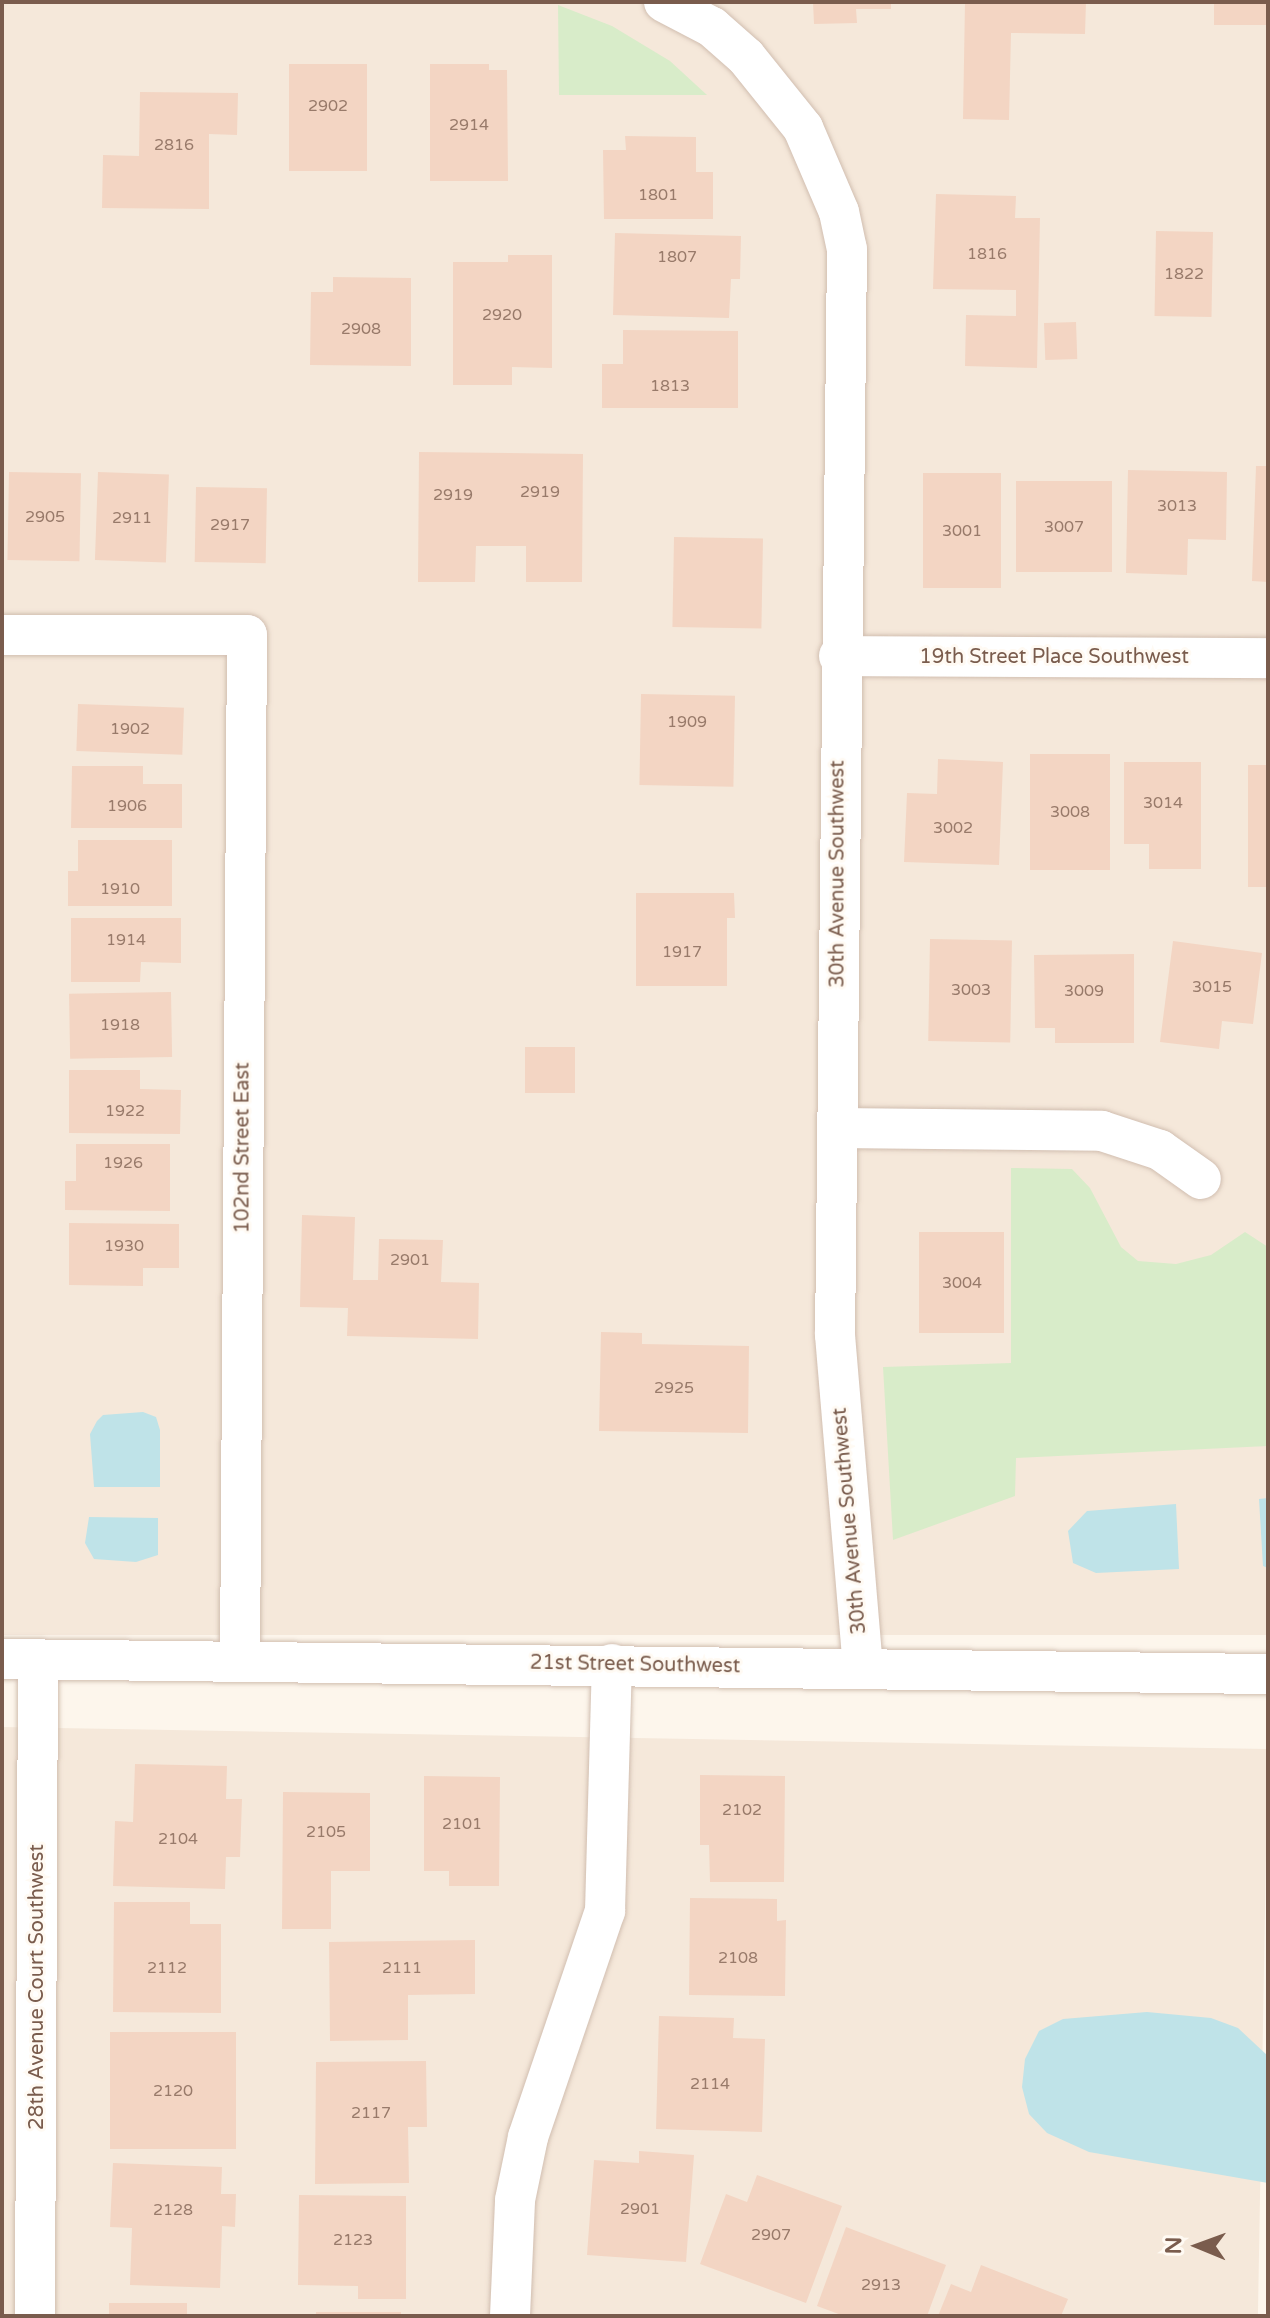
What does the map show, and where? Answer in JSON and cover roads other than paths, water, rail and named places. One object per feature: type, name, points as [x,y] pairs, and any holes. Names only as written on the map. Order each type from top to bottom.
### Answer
[{"type":"street","name":"30th Avenue Southwest","points":[[664,2],[712,27],[746,57],[803,128],[824,171],[847,249],[839,656],[835,1335],[863,1668]]},
{"type":"street","name":"102nd Street East","points":[[2,635],[247,635],[240,1661]]},
{"type":"street","name":"19th Street Place Southwest","points":[[839,656],[1268,658]]},
{"type":"street","points":[[837,1128],[1102,1131],[1160,1150],[1201,1179]]},
{"type":"street","name":"21st Street Southwest","points":[[20,1659],[1268,1674]]},
{"type":"street","name":"28th Avenue Court Southwest","points":[[20,1659],[35,2316]]},
{"type":"street","points":[[510,2316],[515,2200],[528,2137],[605,1911],[612,1664]]},
{"type":"water","points":[[143,1412],[156,1417],[160,1430],[160,1487],[94,1487],[90,1434],[97,1421],[103,1415]]},
{"type":"water","points":[[1268,1498],[1268,1568],[1263,1566],[1259,1499]]},
{"type":"water","points":[[1176,1504],[1179,1569],[1096,1573],[1073,1563],[1068,1531],[1087,1511]]},
{"type":"water","points":[[89,1517],[158,1518],[158,1555],[136,1562],[94,1559],[85,1543]]},
{"type":"water","points":[[1147,2012],[1211,2018],[1238,2028],[1268,2056],[1268,2183],[1089,2152],[1047,2133],[1029,2114],[1022,2087],[1025,2059],[1039,2031],[1063,2019]]}]
